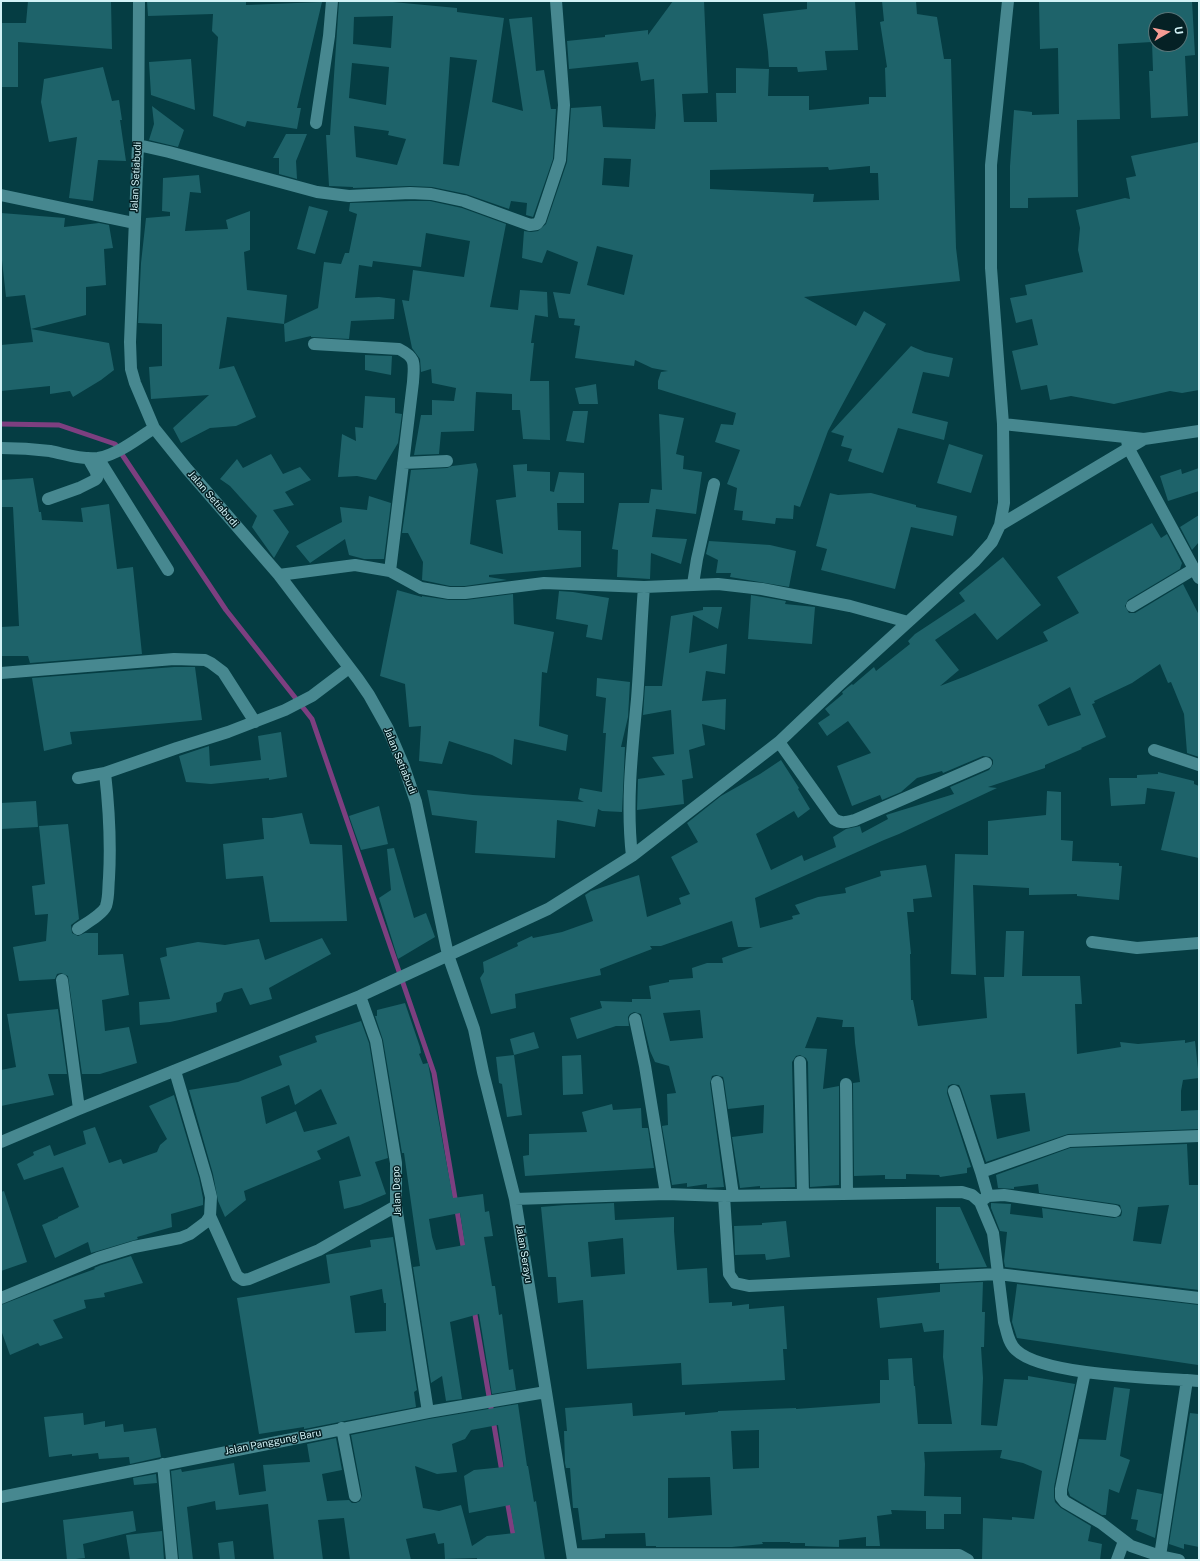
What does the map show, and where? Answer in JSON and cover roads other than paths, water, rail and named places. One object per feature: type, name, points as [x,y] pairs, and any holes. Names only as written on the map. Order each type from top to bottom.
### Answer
[{"type":"street","name":"Jalan Setiabudi","points":[[139,1],[138,145],[130,342],[131,369],[135,383],[154,428],[187,469],[279,575],[369,695],[388,729],[403,764],[416,802],[448,955]]},
{"type":"street","points":[[316,123],[331,21],[332,1]]},
{"type":"street","points":[[138,145],[322,193],[349,196],[410,193],[431,194],[464,201],[530,225],[537,224],[540,220],[560,160],[564,105],[556,1]]},
{"type":"street","points":[[1,1142],[360,996],[548,909],[632,856],[779,742],[840,684],[934,600],[975,561],[992,542],[1000,525],[1004,502],[1003,424],[992,268],[990,187],[991,164],[1008,1]]},
{"type":"street","points":[[1,195],[134,223]]},
{"type":"street","points":[[314,344],[399,349],[410,354],[414,362],[413,382],[390,571]]},
{"type":"street","points":[[1003,424],[1144,439],[1199,431]]},
{"type":"street","points":[[1,448],[20,448],[98,457],[132,443],[154,428]]},
{"type":"street","points":[[1126,436],[1129,449],[1197,573],[1132,606]]},
{"type":"street","points":[[1000,525],[1144,439]]},
{"type":"street","points":[[48,499],[95,480],[97,478],[96,472],[98,457]]},
{"type":"street","points":[[98,457],[168,570]]},
{"type":"street","points":[[403,463],[447,461]]},
{"type":"street","points":[[693,584],[697,559],[714,484]]},
{"type":"street","points":[[279,575],[355,565],[390,571],[421,588],[449,593],[465,593],[544,583],[644,587],[718,584],[762,589],[850,606],[908,622]]},
{"type":"street","points":[[632,856],[629,832],[630,771],[638,687],[644,587]]},
{"type":"street","points":[[1,673],[174,659],[205,660],[223,672],[255,722]]},
{"type":"street","points":[[78,778],[105,773],[255,722],[285,710],[312,696],[349,668]]},
{"type":"street","points":[[779,742],[834,819],[839,822],[855,820],[986,763]]},
{"type":"street","points":[[1154,750],[1199,766]]},
{"type":"street","points":[[78,929],[106,907],[108,899],[110,864],[105,773]]},
{"type":"street","points":[[1092,942],[1137,948],[1199,943]]},
{"type":"street","name":"Jalan Serayu","points":[[448,955],[474,1029],[483,1072],[515,1199],[572,1557]]},
{"type":"street","points":[[62,980],[79,1109]]},
{"type":"street","name":"Jalan Depo","points":[[360,996],[376,1041],[391,1132],[396,1163],[396,1206],[428,1412]]},
{"type":"street","points":[[635,1019],[645,1066],[666,1194]]},
{"type":"street","points":[[800,1062],[803,1194]]},
{"type":"street","points":[[175,1071],[206,1176],[211,1197],[210,1216],[237,1276],[242,1280],[249,1280],[319,1250],[396,1206]]},
{"type":"street","points":[[717,1082],[728,1195],[729,1274],[735,1283],[749,1286],[998,1274],[1199,1298]]},
{"type":"street","points":[[846,1084],[847,1193]]},
{"type":"street","points":[[954,1091],[981,1172],[984,1199],[993,1233],[1004,1322],[1007,1335],[1015,1349],[1024,1356],[1046,1364],[1085,1372],[1193,1381],[1160,1556]]},
{"type":"street","points":[[981,1172],[1068,1141],[1199,1136]]},
{"type":"street","points":[[515,1199],[666,1194],[728,1195],[962,1192],[984,1199],[1004,1195],[1017,1196],[1115,1211]]},
{"type":"street","points":[[1,1298],[98,1258],[134,1246],[180,1238],[199,1228],[210,1216]]},
{"type":"street","points":[[1085,1372],[1061,1489],[1061,1497],[1065,1502],[1101,1523],[1131,1546],[1160,1556],[1179,1560]]},
{"type":"street","name":"Jalan Panggung Baru","points":[[1,1497],[342,1428],[486,1401],[546,1392]]},
{"type":"street","points":[[342,1428],[355,1496]]},
{"type":"street","points":[[163,1464],[172,1560]]},
{"type":"street","points":[[1117,1560],[1124,1540]]},
{"type":"street","points":[[572,1557],[959,1555],[968,1560]]},
{"type":"waterway","points":[[1,424],[59,425],[115,444],[226,610],[312,719],[434,1073],[464,1252]]},
{"type":"waterway","points":[[474,1309],[502,1472]]},
{"type":"waterway","points":[[507,1500],[514,1539]]}]
